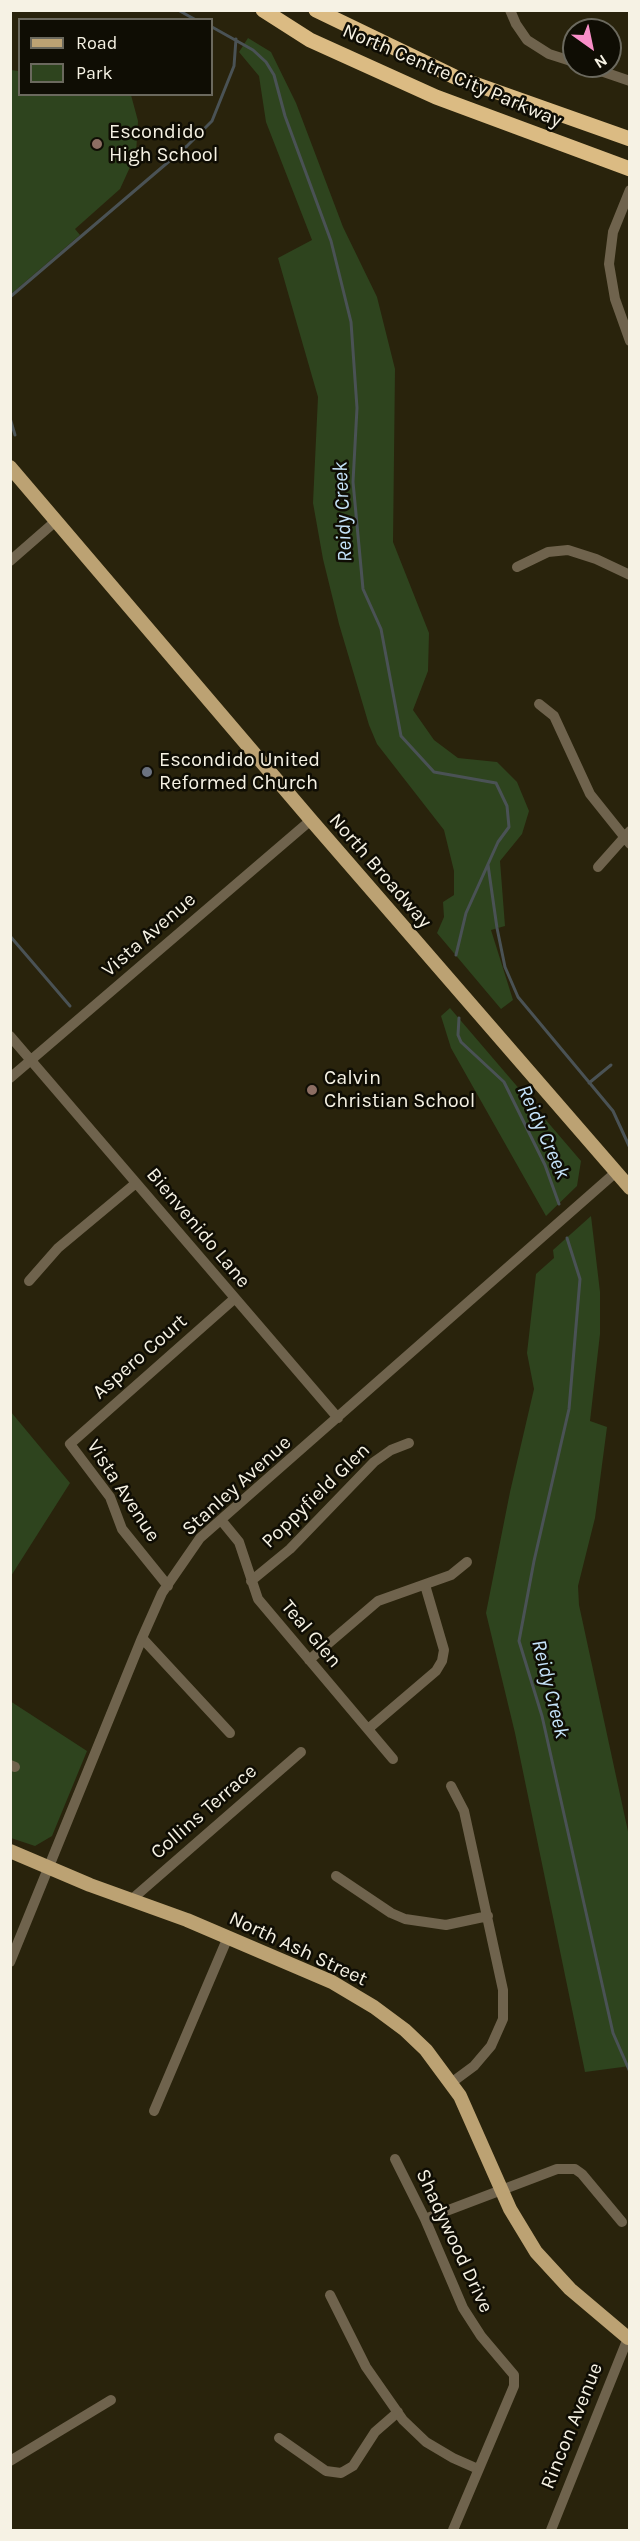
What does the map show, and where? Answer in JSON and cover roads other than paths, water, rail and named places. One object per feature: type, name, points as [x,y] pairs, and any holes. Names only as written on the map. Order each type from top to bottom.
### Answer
[{"type":"highway","name":"North Centre City Parkway","points":[[263,10],[310,40],[436,97],[630,169]]},
{"type":"highway","name":"North Centre City Parkway","points":[[316,10],[455,77],[630,139]]},
{"type":"main road","name":"North Broadway","points":[[10,466],[311,820],[630,1188]]},
{"type":"main road","name":"North Ash Street","points":[[10,1851],[228,1936],[332,1982],[374,2007],[405,2030],[426,2050],[460,2096],[510,2209],[536,2252],[570,2289],[629,2338]]},
{"type":"street","points":[[510,10],[527,40],[549,54],[562,58]]},
{"type":"street","points":[[630,190],[613,232],[609,264],[615,299],[630,341]]},
{"type":"street","points":[[10,561],[57,520]]},
{"type":"street","points":[[517,567],[548,552],[567,550],[596,559],[630,575]]},
{"type":"street","points":[[539,704],[554,716],[590,794],[628,837],[598,867]]},
{"type":"street","name":"Vista Avenue","points":[[10,1078],[311,820]]},
{"type":"street","name":"Bienvenido Lane","points":[[10,1036],[338,1418]]},
{"type":"street","name":"Stanley Avenue","points":[[10,1962],[16,1935],[49,1868],[162,1593],[200,1538],[615,1173]]},
{"type":"street","points":[[29,1281],[58,1248],[136,1183]]},
{"type":"street","name":"Aspero Court","points":[[70,1444],[234,1299]]},
{"type":"street","name":"Poppyfield Glen","points":[[251,1581],[290,1549],[374,1462],[391,1450],[409,1443]]},
{"type":"street","name":"Vista Avenue","points":[[70,1444],[110,1497],[122,1529],[168,1586]]},
{"type":"street","name":"Teal Glen","points":[[221,1520],[239,1542],[258,1599],[393,1760]]},
{"type":"street","points":[[309,1660],[378,1601],[451,1575],[467,1562]]},
{"type":"street","points":[[368,1729],[436,1671],[442,1661],[444,1650],[425,1585]]},
{"type":"street","points":[[142,1638],[230,1734]]},
{"type":"street","name":"Collins Terrace","points":[[132,1900],[301,1752]]},
{"type":"street","points":[[451,1786],[464,1810],[503,1990],[503,2019],[491,2046],[474,2066],[451,2083]]},
{"type":"street","points":[[336,1876],[391,1913],[405,1919],[446,1925],[488,1916]]},
{"type":"street","points":[[153,2111],[228,1936]]},
{"type":"street","name":"Shadywood Drive","points":[[395,2159],[425,2219],[463,2308],[481,2336],[514,2375],[514,2386],[453,2530]]},
{"type":"street","points":[[425,2219],[557,2169],[575,2169],[582,2174],[622,2222]]},
{"type":"street","points":[[330,2295],[366,2367],[398,2412],[426,2442],[478,2469]]},
{"type":"street","name":"Rincon Avenue","points":[[551,2530],[629,2338]]},
{"type":"street","points":[[10,2461],[111,2400]]},
{"type":"street","points":[[279,2438],[326,2471],[341,2474],[353,2466],[375,2432],[398,2412]]},
{"type":"waterway","name":"Reidy Creek","points":[[178,10],[192,18]]},
{"type":"waterway","name":"Reidy Creek","points":[[213,28],[253,50],[266,62],[274,75],[285,116],[331,241],[351,322],[357,408],[353,482],[363,589],[381,629],[401,736],[434,772],[496,783],[507,806],[509,827],[498,842],[466,913],[456,955]]},
{"type":"waterway","points":[[10,297],[187,146],[212,121],[234,66],[236,39]]},
{"type":"waterway","points":[[10,418],[15,435]]},
{"type":"waterway","points":[[488,865],[505,967],[518,997],[613,1111],[630,1148]]},
{"type":"waterway","points":[[10,936],[70,1006]]},
{"type":"waterway","name":"Reidy Creek","points":[[459,1018],[458,1035],[461,1042],[504,1082],[545,1165],[559,1204]]},
{"type":"waterway","points":[[589,1083],[611,1065]]},
{"type":"waterway","name":"Reidy Creek","points":[[567,1238],[580,1279],[569,1409],[534,1561],[519,1641],[542,1716],[613,2033],[630,2072]]},
{"type":"place","name":"Escondido High School","points":[[97,144]]},
{"type":"place","name":"Escondido United Reformed Church","points":[[147,772]]},
{"type":"place","name":"Calvin Christian School","points":[[312,1090]]}]
